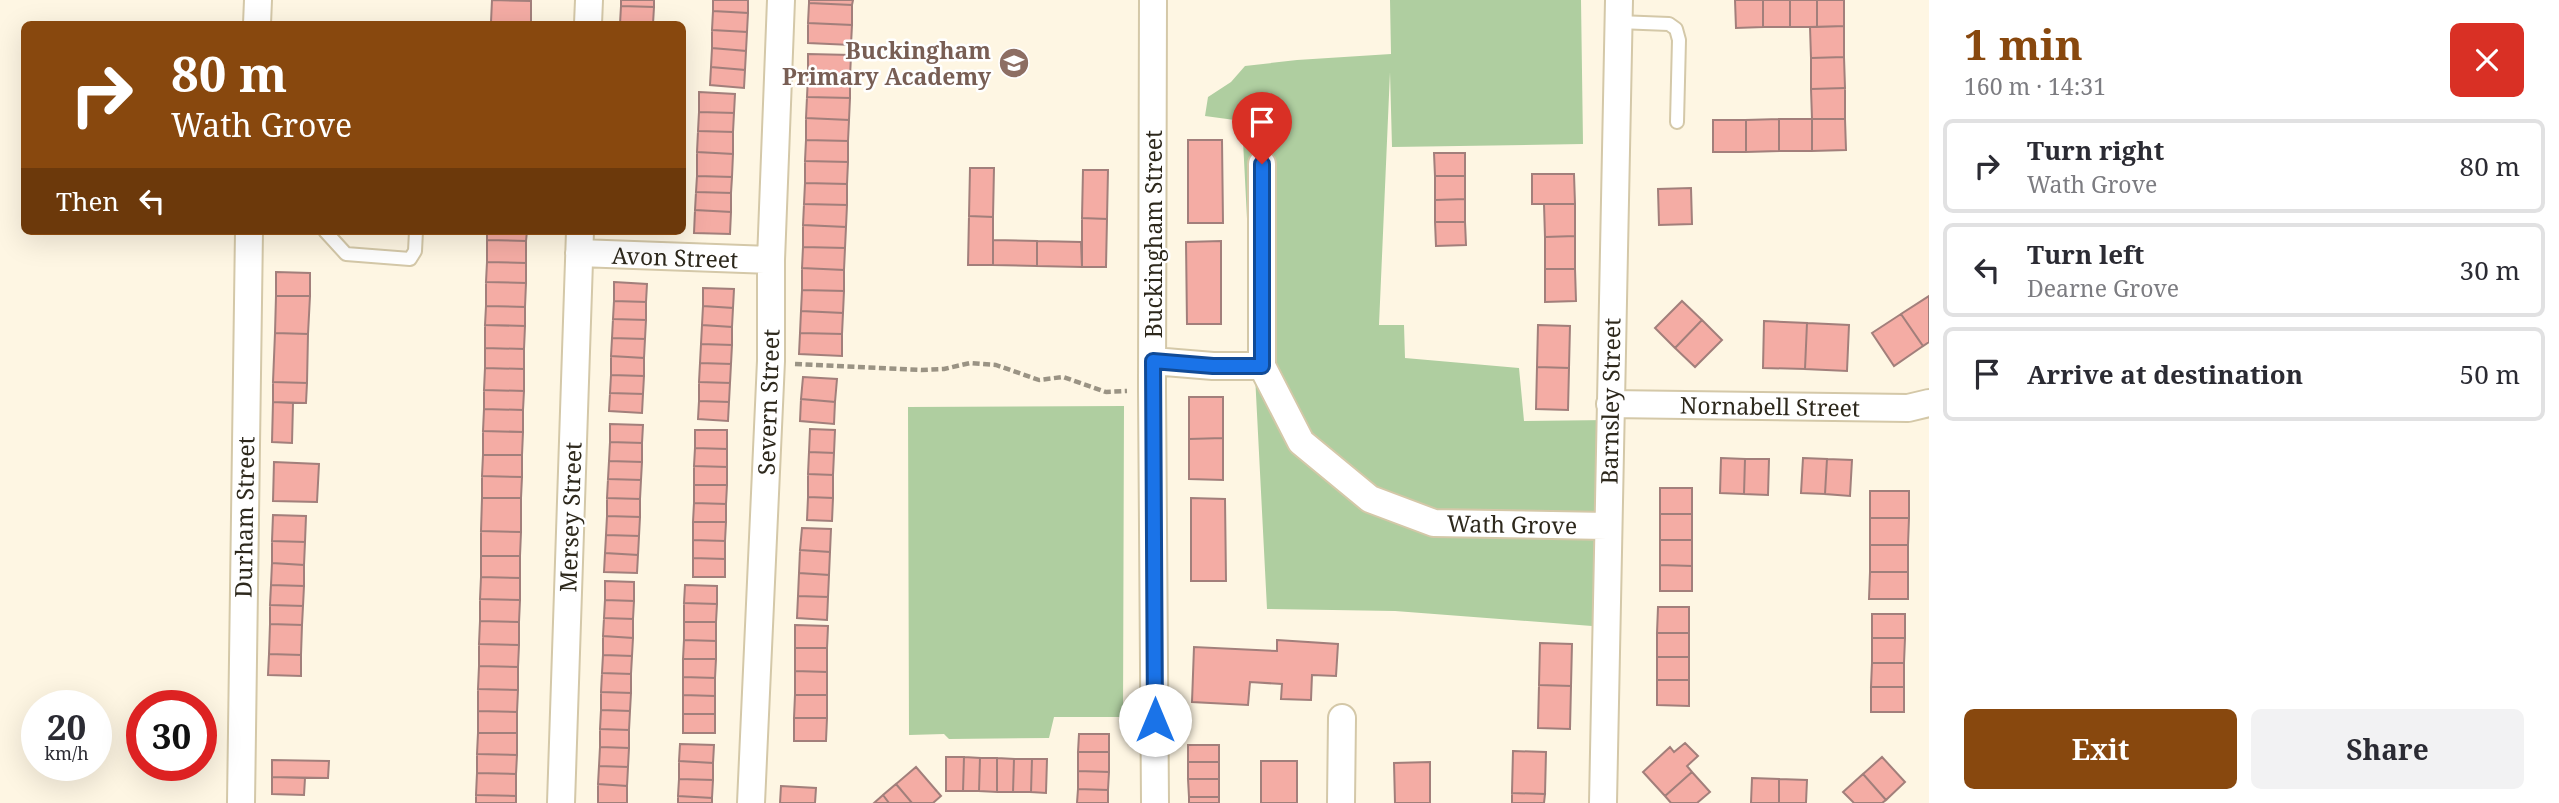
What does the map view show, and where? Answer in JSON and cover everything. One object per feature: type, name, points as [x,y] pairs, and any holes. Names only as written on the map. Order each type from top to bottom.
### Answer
[{"type":"street","points":[[257,21],[258,0]]},
{"type":"street","points":[[588,21],[589,0]]},
{"type":"street","name":"Severn Street","points":[[751,803],[771,361],[771,260],[781,0]]},
{"type":"street","name":"Buckingham Street","points":[[1153,0],[1152,390],[1156,803]]},
{"type":"street","name":"Barnsley Street","points":[[1603,803],[1618,11]]},
{"type":"street","points":[[1153,361],[1213,366],[1262,366],[1262,164]]},
{"type":"street","name":"Durham Street","points":[[241,803],[249,235]]},
{"type":"street","name":"Avon Street","points":[[579,242],[771,260]]},
{"type":"street","name":"Mersey Street","points":[[561,803],[579,242]]},
{"type":"street","name":"Wath Grove","points":[[1262,366],[1301,442],[1370,499],[1434,523],[1607,526]]},
{"type":"street","name":"Nornabell Street","points":[[1610,404],[1908,408],[1929,403]]},
{"type":"street","points":[[1341,803],[1342,718]]},
{"type":"lane","points":[[1618,11],[1669,24],[1676,29],[1679,40],[1677,122]]},
{"type":"lane","points":[[329,235],[346,254],[410,259],[415,251],[416,235]]},
{"type":"path","points":[[771,361],[921,370],[944,369],[970,363],[996,365],[1040,380],[1063,377],[1106,392],[1152,390]]},
{"type":"green space","points":[[1390,0],[1581,0],[1583,144],[1392,147],[1390,72],[1379,325],[1404,325],[1405,358],[1519,368],[1524,421],[1609,420],[1605,627],[1395,611],[1267,609],[1242,121],[1205,116],[1208,97],[1231,82],[1245,66],[1391,54]]},
{"type":"green space","points":[[1124,406],[1123,717],[1054,717],[1049,738],[949,739],[944,734],[909,735],[908,407]]},
{"type":"building","points":[[492,0],[531,1],[531,21],[491,21]]},
{"type":"building","points":[[621,0],[654,0],[654,7],[621,6]]},
{"type":"building","points":[[713,0],[748,0],[748,13],[713,11]]},
{"type":"building","points":[[809,0],[853,0],[852,5],[809,3]]},
{"type":"building","points":[[1735,0],[1763,0],[1763,27],[1736,28]]},
{"type":"building","points":[[1763,0],[1790,0],[1790,27],[1763,27]]},
{"type":"building","points":[[1790,0],[1817,0],[1817,27],[1790,27]]},
{"type":"building","points":[[1817,0],[1844,0],[1844,26],[1817,27]]},
{"type":"building","points":[[809,3],[852,5],[852,25],[808,23]]},
{"type":"building","points":[[621,6],[654,7],[653,21],[620,21]]},
{"type":"building","points":[[713,11],[748,13],[747,32],[712,30]]},
{"type":"building","points":[[808,23],[852,25],[851,45],[808,43]]},
{"type":"building","points":[[1844,26],[1844,57],[1811,58],[1810,27]]},
{"type":"building","points":[[712,30],[747,32],[746,51],[712,48]]},
{"type":"building","points":[[712,48],[746,51],[745,70],[711,67]]},
{"type":"building","points":[[808,54],[851,55],[850,77],[808,76]]},
{"type":"building","points":[[1844,57],[1845,88],[1811,89],[1811,58]]},
{"type":"building","points":[[711,67],[745,70],[744,88],[710,85]]},
{"type":"building","points":[[808,76],[850,77],[850,98],[807,97]]},
{"type":"building","points":[[1845,88],[1845,119],[1812,119],[1811,89]]},
{"type":"building","points":[[699,92],[735,94],[734,113],[699,112]]},
{"type":"building","points":[[807,97],[850,98],[849,120],[806,118]]},
{"type":"building","points":[[699,112],[734,113],[733,132],[698,131]]},
{"type":"building","points":[[806,118],[849,120],[848,141],[806,140]]},
{"type":"building","points":[[1779,119],[1812,119],[1812,151],[1779,151]]},
{"type":"building","points":[[1779,119],[1779,151],[1746,152],[1746,120]]},
{"type":"building","points":[[1812,119],[1845,119],[1846,150],[1812,151]]},
{"type":"building","points":[[1713,120],[1746,120],[1746,152],[1713,152]]},
{"type":"building","points":[[698,131],[733,132],[733,154],[697,152]]},
{"type":"building","points":[[806,140],[848,141],[848,162],[805,161]]},
{"type":"building","points":[[1188,140],[1222,140],[1223,223],[1188,223]]},
{"type":"building","points":[[697,152],[733,154],[732,177],[697,176]]},
{"type":"building","points":[[1434,153],[1465,153],[1465,176],[1435,176]]},
{"type":"building","points":[[805,161],[848,162],[847,184],[805,183]]},
{"type":"building","points":[[970,168],[994,168],[993,217],[969,216]]},
{"type":"building","points":[[1083,170],[1108,170],[1107,219],[1082,218]]},
{"type":"building","points":[[1532,174],[1574,174],[1575,204],[1532,204]]},
{"type":"building","points":[[697,176],[732,177],[731,193],[696,192]]},
{"type":"building","points":[[1435,176],[1465,176],[1465,199],[1435,200]]},
{"type":"building","points":[[805,183],[847,184],[847,205],[804,204]]},
{"type":"building","points":[[1691,188],[1692,224],[1659,225],[1658,189]]},
{"type":"building","points":[[696,192],[731,193],[731,212],[695,210]]},
{"type":"building","points":[[1465,199],[1465,222],[1435,222],[1435,200]]},
{"type":"building","points":[[804,204],[847,205],[846,227],[803,225]]},
{"type":"building","points":[[1544,204],[1575,204],[1575,236],[1545,237]]},
{"type":"building","points":[[695,210],[731,212],[730,234],[694,233]]},
{"type":"building","points":[[969,216],[993,217],[993,265],[968,265]]},
{"type":"building","points":[[1082,218],[1107,219],[1106,267],[1082,267]]},
{"type":"building","points":[[1435,222],[1465,222],[1466,245],[1436,246]]},
{"type":"building","points":[[803,225],[846,227],[845,248],[803,247]]},
{"type":"building","points":[[487,235],[527,235],[526,241],[487,240]]},
{"type":"building","points":[[1575,236],[1575,269],[1545,269],[1545,237]]},
{"type":"building","points":[[487,240],[526,241],[526,263],[487,262]]},
{"type":"building","points":[[993,240],[1037,241],[1037,266],[993,265]]},
{"type":"building","points":[[1037,241],[1081,242],[1082,267],[1037,266]]},
{"type":"building","points":[[1221,241],[1221,324],[1187,324],[1186,242]]},
{"type":"building","points":[[803,247],[845,248],[844,270],[802,268]]},
{"type":"building","points":[[487,262],[526,263],[526,283],[486,282]]},
{"type":"building","points":[[802,268],[844,270],[844,291],[802,290]]},
{"type":"building","points":[[1545,269],[1575,269],[1576,301],[1545,302]]},
{"type":"building","points":[[276,272],[310,273],[310,296],[276,296]]},
{"type":"building","points":[[486,282],[526,283],[525,307],[486,306]]},
{"type":"building","points":[[614,282],[647,284],[646,302],[614,301]]},
{"type":"building","points":[[703,288],[734,289],[733,308],[703,306]]},
{"type":"building","points":[[802,290],[844,291],[843,313],[801,311]]},
{"type":"building","points":[[276,296],[310,296],[308,334],[275,333]]},
{"type":"building","points":[[1929,296],[1929,342],[1923,346],[1901,314]]},
{"type":"building","points":[[614,301],[646,302],[646,320],[613,319]]},
{"type":"building","points":[[1682,301],[1702,320],[1675,348],[1655,328]]},
{"type":"building","points":[[486,306],[525,307],[525,326],[485,325]]},
{"type":"building","points":[[703,306],[733,308],[732,327],[702,325]]},
{"type":"building","points":[[801,311],[843,313],[842,334],[800,333]]},
{"type":"building","points":[[1901,314],[1923,346],[1894,366],[1872,333]]},
{"type":"building","points":[[613,319],[646,320],[645,339],[612,338]]},
{"type":"building","points":[[1702,320],[1722,340],[1695,367],[1675,348]]},
{"type":"building","points":[[1764,321],[1807,323],[1805,369],[1763,368]]},
{"type":"building","points":[[1807,323],[1849,325],[1847,371],[1805,369]]},
{"type":"building","points":[[485,325],[525,326],[524,349],[485,348]]},
{"type":"building","points":[[702,325],[732,327],[732,345],[701,344]]},
{"type":"building","points":[[1538,325],[1570,326],[1569,368],[1537,367]]},
{"type":"building","points":[[275,333],[308,334],[307,383],[273,382]]},
{"type":"building","points":[[800,333],[842,334],[842,356],[799,354]]},
{"type":"building","points":[[612,338],[645,339],[644,358],[611,356]]},
{"type":"building","points":[[701,344],[732,345],[731,364],[700,363]]},
{"type":"building","points":[[485,348],[524,349],[524,369],[485,368]]},
{"type":"building","points":[[611,356],[644,358],[644,376],[611,375]]},
{"type":"building","points":[[700,363],[731,364],[730,383],[699,382]]},
{"type":"building","points":[[1537,367],[1569,368],[1568,410],[1536,409]]},
{"type":"building","points":[[485,368],[524,369],[524,391],[484,390]]},
{"type":"building","points":[[611,375],[644,376],[643,394],[610,393]]},
{"type":"building","points":[[803,377],[837,379],[835,402],[801,399]]},
{"type":"building","points":[[273,382],[307,383],[306,403],[273,402]]},
{"type":"building","points":[[699,382],[730,383],[729,402],[699,401]]},
{"type":"building","points":[[484,390],[524,391],[523,410],[484,409]]},
{"type":"building","points":[[610,393],[643,394],[642,413],[609,411]]},
{"type":"building","points":[[1189,397],[1223,397],[1223,438],[1189,439]]},
{"type":"building","points":[[801,399],[835,402],[834,424],[800,421]]},
{"type":"building","points":[[699,401],[729,402],[728,421],[698,419]]},
{"type":"building","points":[[273,402],[293,403],[292,443],[272,442]]},
{"type":"building","points":[[484,409],[523,410],[523,432],[483,431]]},
{"type":"building","points":[[610,424],[643,425],[642,443],[610,442]]},
{"type":"building","points":[[810,429],[835,430],[834,453],[809,452]]},
{"type":"building","points":[[695,430],[727,430],[727,449],[695,448]]},
{"type":"building","points":[[483,431],[523,432],[522,455],[483,455]]},
{"type":"building","points":[[1223,438],[1223,480],[1189,479],[1189,439]]},
{"type":"building","points":[[610,442],[642,443],[642,462],[609,461]]},
{"type":"building","points":[[695,448],[727,449],[727,467],[694,466]]},
{"type":"building","points":[[809,452],[834,453],[833,475],[808,474]]},
{"type":"building","points":[[483,455],[522,455],[522,477],[482,476]]},
{"type":"building","points":[[1721,458],[1745,459],[1744,494],[1720,493]]},
{"type":"building","points":[[1803,458],[1827,459],[1825,494],[1801,493]]},
{"type":"building","points":[[1745,459],[1769,459],[1768,495],[1744,494]]},
{"type":"building","points":[[1827,459],[1852,460],[1850,496],[1825,494]]},
{"type":"building","points":[[609,461],[642,462],[641,480],[608,479]]},
{"type":"building","points":[[274,462],[319,464],[317,502],[273,501]]},
{"type":"building","points":[[694,466],[727,467],[727,485],[694,485]]},
{"type":"building","points":[[808,474],[833,475],[833,498],[808,497]]},
{"type":"building","points":[[482,476],[522,477],[521,498],[482,498]]},
{"type":"building","points":[[608,479],[641,480],[640,499],[607,498]]},
{"type":"building","points":[[694,485],[727,485],[726,504],[694,503]]},
{"type":"building","points":[[1660,488],[1692,488],[1692,514],[1660,514]]},
{"type":"building","points":[[1870,491],[1909,491],[1909,518],[1870,518]]},
{"type":"building","points":[[808,497],[833,498],[832,521],[807,520]]},
{"type":"building","points":[[482,498],[521,498],[521,532],[481,531]]},
{"type":"building","points":[[607,498],[640,499],[640,517],[607,516]]},
{"type":"building","points":[[1191,498],[1225,499],[1226,581],[1191,581]]},
{"type":"building","points":[[694,503],[726,504],[726,522],[693,522]]},
{"type":"building","points":[[1660,514],[1692,514],[1692,540],[1660,540]]},
{"type":"building","points":[[273,515],[306,516],[305,542],[272,541]]},
{"type":"building","points":[[607,516],[640,517],[639,536],[606,535]]},
{"type":"building","points":[[1870,518],[1909,518],[1908,545],[1870,545]]},
{"type":"building","points":[[693,522],[726,522],[725,541],[693,540]]},
{"type":"building","points":[[802,528],[831,529],[830,552],[800,550]]},
{"type":"building","points":[[481,531],[521,532],[520,556],[481,556]]},
{"type":"building","points":[[606,535],[639,536],[638,555],[605,553]]},
{"type":"building","points":[[693,540],[725,541],[725,559],[693,558]]},
{"type":"building","points":[[1660,540],[1692,540],[1692,566],[1660,565]]},
{"type":"building","points":[[272,541],[305,542],[304,565],[272,563]]},
{"type":"building","points":[[1870,545],[1908,545],[1908,572],[1870,572]]},
{"type":"building","points":[[800,550],[830,552],[829,575],[799,573]]},
{"type":"building","points":[[605,553],[638,555],[637,573],[604,572]]},
{"type":"building","points":[[481,556],[520,556],[520,578],[481,577]]},
{"type":"building","points":[[693,558],[725,559],[725,577],[693,577]]},
{"type":"building","points":[[272,563],[304,565],[304,586],[271,585]]},
{"type":"building","points":[[1660,565],[1692,566],[1692,591],[1660,591]]},
{"type":"building","points":[[1870,572],[1908,572],[1908,599],[1869,599]]},
{"type":"building","points":[[799,573],[829,575],[828,597],[798,596]]},
{"type":"building","points":[[481,577],[520,578],[520,600],[480,599]]},
{"type":"building","points":[[605,581],[634,582],[634,601],[605,600]]},
{"type":"building","points":[[271,585],[304,586],[303,606],[270,605]]},
{"type":"building","points":[[685,585],[717,586],[717,604],[684,603]]},
{"type":"building","points":[[798,596],[828,597],[827,620],[797,618]]},
{"type":"building","points":[[480,599],[520,600],[519,622],[480,621]]},
{"type":"building","points":[[605,600],[634,601],[633,619],[604,618]]},
{"type":"building","points":[[684,603],[717,604],[716,622],[684,622]]},
{"type":"building","points":[[270,605],[303,606],[302,625],[270,624]]},
{"type":"building","points":[[1658,607],[1689,607],[1689,633],[1657,633]]},
{"type":"building","points":[[1872,614],[1905,614],[1905,638],[1872,638]]},
{"type":"building","points":[[604,618],[633,619],[633,638],[603,636]]},
{"type":"building","points":[[480,621],[519,622],[519,645],[479,644]]},
{"type":"building","points":[[684,622],[716,622],[716,641],[684,640]]},
{"type":"building","points":[[270,624],[302,625],[301,655],[269,654]]},
{"type":"building","points":[[795,625],[828,626],[827,648],[795,648]]},
{"type":"building","points":[[1657,633],[1689,633],[1689,657],[1657,657]]},
{"type":"building","points":[[603,636],[633,638],[632,656],[603,655]]},
{"type":"building","points":[[1872,638],[1905,638],[1904,663],[1872,663]]},
{"type":"building","points":[[684,640],[716,641],[716,659],[683,659]]},
{"type":"building","points":[[1277,640],[1338,644],[1336,676],[1312,675],[1311,700],[1281,699],[1282,684],[1250,682],[1248,705],[1192,702],[1194,647],[1277,651]]},
{"type":"building","points":[[1540,643],[1572,644],[1571,686],[1539,685]]},
{"type":"building","points":[[479,644],[519,645],[518,667],[479,666]]},
{"type":"building","points":[[795,648],[827,648],[827,672],[795,671]]},
{"type":"building","points":[[269,654],[301,655],[301,676],[268,675]]},
{"type":"building","points":[[603,655],[632,656],[631,674],[602,673]]},
{"type":"building","points":[[1657,657],[1689,657],[1689,680],[1657,680]]},
{"type":"building","points":[[683,659],[716,659],[715,678],[683,677]]},
{"type":"building","points":[[1872,663],[1904,663],[1904,687],[1871,687]]},
{"type":"building","points":[[479,666],[518,667],[518,690],[478,689]]},
{"type":"building","points":[[795,671],[827,672],[827,695],[795,695]]},
{"type":"building","points":[[602,673],[631,674],[631,693],[601,692]]},
{"type":"building","points":[[683,677],[715,678],[715,696],[683,695]]},
{"type":"building","points":[[1657,680],[1689,680],[1689,706],[1657,705]]},
{"type":"building","points":[[1539,685],[1571,686],[1570,729],[1538,728]]},
{"type":"building","points":[[1871,687],[1904,687],[1904,712],[1871,712]]},
{"type":"building","points":[[478,689],[518,690],[517,712],[478,711]]},
{"type":"building","points":[[601,692],[631,693],[630,711],[601,710]]},
{"type":"building","points":[[683,695],[715,696],[715,714],[683,714]]},
{"type":"building","points":[[795,695],[827,695],[827,718],[794,718]]},
{"type":"building","points":[[601,710],[630,711],[629,730],[600,729]]},
{"type":"building","points":[[478,711],[517,712],[517,733],[478,733]]},
{"type":"building","points":[[683,714],[715,714],[715,733],[683,733]]},
{"type":"building","points":[[794,718],[827,718],[826,741],[794,741]]},
{"type":"building","points":[[600,729],[629,730],[629,748],[600,747]]},
{"type":"building","points":[[478,733],[517,733],[517,755],[477,754]]},
{"type":"building","points":[[1079,734],[1109,734],[1109,752],[1078,752]]},
{"type":"building","points":[[1685,743],[1698,756],[1687,766],[1692,772],[1665,796],[1643,772],[1670,747],[1674,752]]},
{"type":"building","points":[[680,744],[714,745],[713,763],[679,761]]},
{"type":"building","points":[[1188,745],[1219,745],[1219,762],[1188,762]]},
{"type":"building","points":[[600,747],[629,748],[628,767],[599,766]]},
{"type":"building","points":[[1513,751],[1546,752],[1545,794],[1512,793]]},
{"type":"building","points":[[1078,752],[1109,752],[1109,772],[1078,771]]},
{"type":"building","points":[[477,754],[517,755],[516,774],[477,773]]},
{"type":"building","points":[[946,757],[964,757],[963,791],[946,791]]},
{"type":"building","points":[[964,757],[980,758],[979,791],[963,791]]},
{"type":"building","points":[[1882,757],[1905,782],[1886,800],[1863,774]]},
{"type":"building","points":[[980,758],[997,758],[997,792],[979,791]]},
{"type":"building","points":[[997,758],[1014,759],[1013,792],[997,792]]},
{"type":"building","points":[[1014,759],[1032,759],[1031,792],[1013,792]]},
{"type":"building","points":[[1032,759],[1047,759],[1046,793],[1031,792]]},
{"type":"building","points":[[272,760],[329,761],[328,778],[272,777]]},
{"type":"building","points":[[679,761],[713,763],[713,780],[679,779]]},
{"type":"building","points":[[1261,761],[1297,761],[1297,803],[1261,803]]},
{"type":"building","points":[[1188,762],[1219,762],[1219,779],[1188,779]]},
{"type":"building","points":[[1430,762],[1430,803],[1395,803],[1394,763]]},
{"type":"building","points":[[599,766],[628,767],[627,786],[598,784]]},
{"type":"building","points":[[916,767],[941,796],[933,803],[912,803],[896,784]]},
{"type":"building","points":[[1078,771],[1109,772],[1108,790],[1078,789]]},
{"type":"building","points":[[1692,772],[1710,792],[1697,803],[1671,803],[1665,796]]},
{"type":"building","points":[[477,773],[516,774],[516,796],[476,795]]},
{"type":"building","points":[[1863,774],[1886,800],[1882,803],[1854,803],[1843,792]]},
{"type":"building","points":[[272,777],[305,778],[304,795],[272,794]]},
{"type":"building","points":[[1752,778],[1779,779],[1779,803],[1751,803]]},
{"type":"building","points":[[679,779],[713,780],[712,798],[678,796]]},
{"type":"building","points":[[1188,779],[1219,779],[1219,797],[1189,797]]},
{"type":"building","points":[[1779,779],[1807,780],[1806,803],[1779,803]]},
{"type":"building","points":[[598,784],[627,786],[627,803],[598,803]]},
{"type":"building","points":[[896,784],[912,803],[889,803],[883,795]]},
{"type":"building","points":[[781,786],[816,788],[815,803],[780,803]]},
{"type":"building","points":[[1078,789],[1108,790],[1108,803],[1077,803]]},
{"type":"building","points":[[1512,793],[1545,794],[1544,803],[1512,803]]},
{"type":"building","points":[[476,795],[516,796],[516,803],[476,803]]},
{"type":"building","points":[[883,795],[889,803],[874,803]]},
{"type":"building","points":[[678,796],[712,798],[712,803],[678,803]]},
{"type":"building","points":[[1189,797],[1219,797],[1219,803],[1189,803]]},
{"type":"place","name":"Buckingham Primary Academy","points":[[1014,63]]},
{"type":"route","points":[[1155,720],[1153,361],[1213,366],[1262,366],[1262,164]]}]
